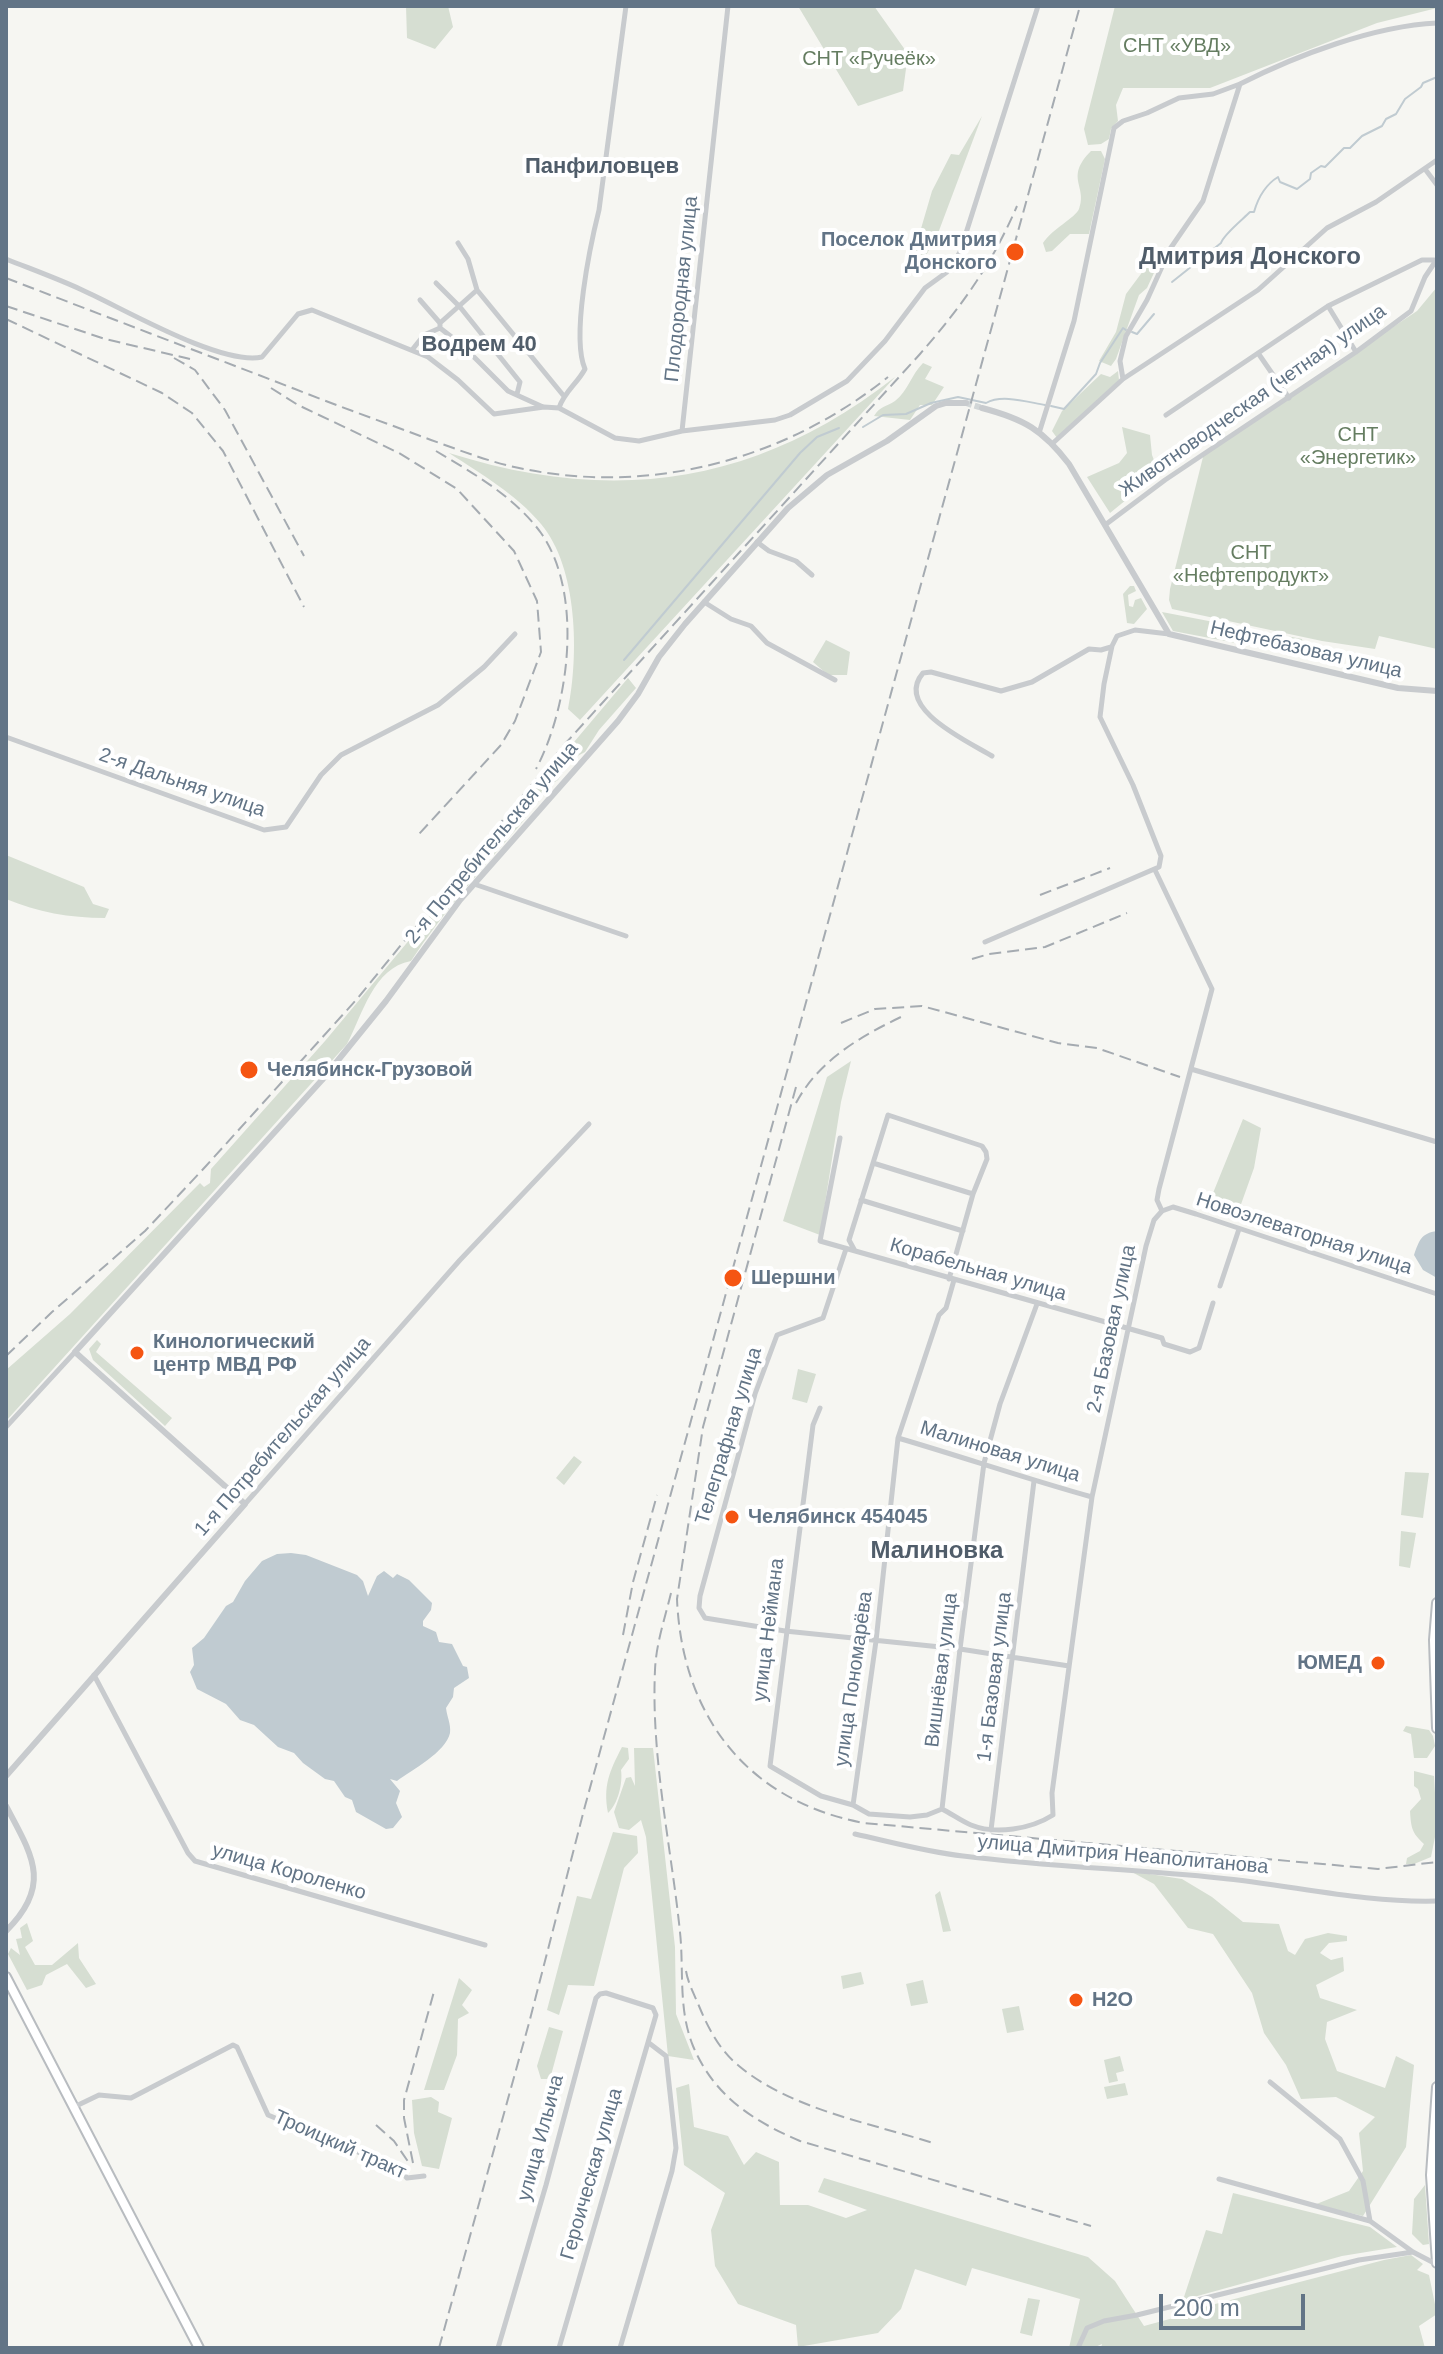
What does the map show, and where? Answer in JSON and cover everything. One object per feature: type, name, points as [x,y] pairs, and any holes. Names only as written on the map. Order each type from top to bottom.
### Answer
[{"type":"main road","points":[[1437,1603],[1434,1640],[1437,1728]]},
{"type":"main road","points":[[6,1977],[199,2348]]},
{"type":"main road","points":[[1437,2087],[1431,2175],[1437,2264]]},
{"type":"street","points":[[559,408],[563,395],[579,380],[585,369],[579,356],[581,326],[626,6]]},
{"type":"street","name":"Плодородная улица","points":[[682,431],[728,6]]},
{"type":"street","points":[[6,259],[80,288],[195,342],[244,357],[257,358],[266,354],[298,314],[312,310],[428,357],[494,414],[559,408],[622,440],[639,441],[682,431],[775,420],[800,410],[847,381],[885,341],[918,296],[947,272],[960,252],[1038,6]]},
{"type":"street","points":[[1040,430],[1074,321],[1114,128],[1123,121],[1179,98],[1213,94],[1360,36],[1399,26],[1437,23]]},
{"type":"street","points":[[1123,379],[1120,361],[1126,336],[1147,300],[1170,249],[1203,201],[1240,84]]},
{"type":"street","points":[[1053,443],[1123,379],[1258,290],[1327,228],[1376,202],[1437,160]]},
{"type":"street","points":[[1425,169],[1437,185]]},
{"type":"street","points":[[458,243],[468,259],[477,290],[563,395]]},
{"type":"street","points":[[1166,415],[1328,306],[1422,260],[1436,260]]},
{"type":"street","name":"Животноводческая (четная) улица","points":[[1105,525],[1165,480],[1356,352],[1411,311],[1436,260]]},
{"type":"street","points":[[436,283],[460,307],[520,382],[517,394]]},
{"type":"street","points":[[412,350],[424,335],[440,325],[477,290]]},
{"type":"street","points":[[420,300],[440,325],[508,391],[544,407]]},
{"type":"street","points":[[1328,306],[1356,352]]},
{"type":"street","points":[[1258,352],[1289,398]]},
{"type":"street","name":"2-я Потребительская улица","points":[[6,1427],[342,1057],[435,931],[618,721],[659,657],[704,601],[788,508],[827,475],[904,430],[936,406],[966,403]]},
{"type":"street","points":[[982,408],[1011,416],[1040,430],[1053,443],[1069,464],[1169,634]]},
{"type":"street","points":[[757,542],[769,551],[796,561],[812,575]]},
{"type":"street","points":[[704,601],[731,619],[751,626],[767,643],[835,680]]},
{"type":"street","points":[[985,942],[1155,870],[1161,862],[1129,776],[1100,717],[1102,693],[1117,636],[1129,630],[1169,634]]},
{"type":"street","name":"2-я Дальняя улица","points":[[6,737],[264,830],[277,830],[286,827],[321,775],[341,755],[438,705],[484,667],[515,634]]},
{"type":"street","name":"Нефтебазовая улица","points":[[1169,634],[1398,688],[1437,691]]},
{"type":"street","points":[[992,756],[930,717],[924,710],[918,702],[916,688],[923,673],[931,672],[1001,691],[1032,682],[1089,649],[1101,650],[1112,646]]},
{"type":"street","name":"2-я Базовая улица","points":[[991,1830],[1041,1823],[1053,1815],[1052,1793],[1092,1497],[1146,1246],[1154,1220],[1162,1211],[1157,1200],[1212,989],[1155,870]]},
{"type":"street","points":[[474,884],[626,936]]},
{"type":"street","points":[[1191,1069],[1437,1142]]},
{"type":"street","name":"улица Пономарёва","points":[[853,1805],[876,1641],[898,1438],[939,1315],[946,1308],[973,1194],[987,1159],[982,1146],[888,1115],[873,1163]]},
{"type":"street","name":"1-я Потребительская улица","points":[[6,1776],[460,1260],[589,1124]]},
{"type":"street","name":"Корабельная улица","points":[[840,1138],[820,1241],[1162,1338],[1164,1344],[1190,1352],[1196,1352],[1213,1303]]},
{"type":"street","points":[[855,1251],[849,1240],[873,1163],[973,1194]]},
{"type":"street","points":[[861,1200],[963,1231]]},
{"type":"street","name":"Новоэлеваторная улица","points":[[1162,1211],[1173,1207],[1437,1294]]},
{"type":"street","points":[[1220,1286],[1239,1229]]},
{"type":"street","name":"Телеграфная улица","points":[[785,1631],[705,1618],[699,1608],[700,1596],[755,1394],[777,1335],[823,1318],[846,1249]]},
{"type":"street","name":"Вишнёвая улица","points":[[942,1809],[984,1463],[1000,1404],[1037,1304]]},
{"type":"street","points":[[75,1352],[245,1504]]},
{"type":"street","name":"улица Неймана","points":[[820,1408],[813,1425],[770,1766],[821,1796],[853,1805]]},
{"type":"street","name":"Малиновая улица","points":[[898,1438],[1092,1497]]},
{"type":"street","name":"1-я Базовая улица","points":[[991,1830],[1034,1481]]},
{"type":"street","points":[[785,1631],[960,1649],[1069,1666]]},
{"type":"street","name":"улица Короленко","points":[[94,1675],[195,1861],[485,1945]]},
{"type":"street","points":[[853,1805],[869,1814],[891,1817],[927,1815],[942,1809],[969,1824],[991,1830]]},
{"type":"street","points":[[6,1806],[32,1856],[35,1877],[26,1904],[6,1931]]},
{"type":"street","name":"улица Дмитрия Неаполитанова","points":[[855,1834],[960,1856],[1129,1868],[1269,1883],[1324,1894],[1401,1902],[1437,1901]]},
{"type":"street","name":"улица Ильича","points":[[498,2348],[596,1998],[606,1993],[656,2010]]},
{"type":"street","name":"Героическая улица","points":[[559,2348],[656,2010]]},
{"type":"street","points":[[620,2348],[676,2148],[666,2056],[649,2043]]},
{"type":"street","name":"Троицкий тракт","points":[[74,2107],[99,2095],[131,2098],[233,2045],[237,2047],[268,2115],[399,2169],[407,2178],[424,2176]]},
{"type":"street","points":[[1270,2082],[1340,2139],[1363,2181],[1370,2221]]},
{"type":"street","points":[[1219,2179],[1370,2221],[1413,2252],[1437,2264]]},
{"type":"street","points":[[1078,2348],[1087,2328],[1104,2321],[1368,2258],[1413,2252]]},
{"type":"green space","points":[[406,6],[448,6],[453,27],[435,49],[407,38]]},
{"type":"green space","name":"СНТ «Ручеёк»","points":[[798,6],[874,6],[908,54],[903,91],[858,106]]},
{"type":"green space","name":"СНТ «УВД»","points":[[1115,6],[1437,8],[1377,23],[1210,88],[1123,88],[1116,105],[1118,121],[1111,129],[1109,139],[1101,144],[1088,145],[1084,129]]},
{"type":"green space","points":[[982,116],[937,236],[925,257],[913,256],[932,191],[951,154],[959,155]]},
{"type":"green space","points":[[1091,151],[1101,151],[1105,159],[1089,234],[1070,234],[1052,251],[1046,252],[1043,243],[1079,209],[1079,168]]},
{"type":"green space","points":[[1152,259],[1159,262],[1147,288],[1139,295],[1116,359],[1111,366],[1099,361],[1116,332],[1126,294]]},
{"type":"green space","points":[[1437,287],[1437,649],[1379,636],[1375,649],[1322,641],[1172,609],[1170,589],[1204,453],[1417,311]]},
{"type":"green space","points":[[923,363],[932,367],[925,379],[944,387],[932,405],[920,405],[910,420],[874,416],[899,397]]},
{"type":"green space","points":[[1118,371],[1119,380],[1057,438],[1052,431],[1062,411],[1101,374],[1110,377]]},
{"type":"green space","points":[[895,377],[580,720],[568,709],[574,664],[572,613],[569,588],[553,542],[521,503],[449,453],[510,469],[569,478],[626,480],[682,475],[737,462],[790,442],[843,413]]},
{"type":"green space","points":[[1122,427],[1150,435],[1152,455],[1159,473],[1110,513],[1087,477],[1119,463],[1127,453]]},
{"type":"green space","points":[[1134,586],[1136,591],[1128,595],[1129,606],[1133,607],[1135,600],[1141,598],[1147,609],[1134,624],[1127,623],[1123,594]]},
{"type":"green space","points":[[1162,612],[1302,639],[1304,656],[1173,631]]},
{"type":"green space","points":[[826,640],[850,652],[847,675],[828,675],[813,662]]},
{"type":"green space","points":[[628,678],[636,688],[599,730],[585,752],[570,760],[558,780],[545,788],[537,804],[527,809],[525,819],[451,906],[411,961],[398,965],[378,982],[347,1044],[6,1421],[6,1370],[70,1314],[200,1183],[204,1187],[210,1183],[211,1169],[325,1041],[456,884],[480,866],[477,857]]},
{"type":"green space","points":[[6,855],[84,887],[93,904],[109,909],[105,918],[54,913],[6,899]]},
{"type":"green space","points":[[851,1061],[841,1102],[820,1235],[783,1221],[827,1077]]},
{"type":"green space","points":[[1243,1119],[1261,1128],[1254,1168],[1235,1221],[1210,1210],[1211,1198]]},
{"type":"green space","points":[[97,1340],[101,1344],[96,1352],[172,1418],[165,1426],[93,1360],[89,1349]]},
{"type":"green space","points":[[798,1369],[816,1374],[807,1403],[792,1399]]},
{"type":"green space","points":[[574,1456],[582,1462],[564,1485],[556,1478]]},
{"type":"green space","points":[[1405,1472],[1429,1473],[1423,1518],[1401,1515]]},
{"type":"green space","points":[[1401,1531],[1416,1533],[1410,1568],[1399,1566]]},
{"type":"green space","points":[[1406,1726],[1429,1730],[1433,1736],[1435,1746],[1427,1758],[1414,1758],[1411,1734],[1403,1731]]},
{"type":"green space","points":[[622,1747],[628,1748],[629,1759],[621,1770],[619,1793],[608,1813],[608,1779]]},
{"type":"green space","points":[[634,1748],[653,1748],[675,1947],[676,2014],[694,2060],[668,2056],[646,1837],[641,1820],[629,1830],[619,1828],[614,1812],[626,1778],[631,1777],[635,1786]]},
{"type":"green space","points":[[1414,1771],[1434,1776],[1437,1827],[1431,1857],[1406,1864],[1407,1858],[1420,1851],[1424,1844],[1411,1822],[1410,1811],[1421,1799],[1414,1786]]},
{"type":"green space","points":[[613,1832],[637,1836],[638,1853],[624,1868],[594,1986],[568,1985],[559,2015],[547,2010],[577,1896],[591,1899]]},
{"type":"green space","points":[[1130,1871],[1182,1879],[1212,1897],[1243,1922],[1279,1924],[1288,1951],[1295,1955],[1305,1939],[1328,1933],[1347,1936],[1347,1941],[1329,1943],[1320,1953],[1331,1960],[1343,1957],[1344,1971],[1316,1985],[1320,1998],[1357,2010],[1327,2022],[1325,2039],[1337,2071],[1385,2088],[1396,2056],[1414,2065],[1406,2147],[1363,2216],[1314,2205],[1349,2191],[1363,2171],[1359,2133],[1375,2117],[1336,2097],[1301,2099],[1286,2065],[1264,2033],[1252,1993],[1213,1934],[1188,1928],[1154,1884]]},
{"type":"green space","points":[[940,1891],[951,1931],[943,1932],[935,1895]]},
{"type":"green space","points":[[27,1923],[33,1941],[25,1947],[35,1965],[52,1965],[78,1943],[79,1958],[96,1984],[86,1988],[67,1964],[46,1975],[42,1985],[27,1990],[8,1954],[11,1948],[20,1955],[16,1939],[22,1938],[20,1928]]},
{"type":"green space","points":[[861,1972],[864,1984],[843,1989],[841,1976]]},
{"type":"green space","points":[[459,1978],[472,1990],[462,2005],[469,2013],[458,2019],[457,2055],[444,2090],[424,2090]]},
{"type":"green space","points":[[923,1980],[928,2003],[911,2006],[906,1984]]},
{"type":"green space","points":[[1019,2006],[1024,2030],[1007,2033],[1002,2009]]},
{"type":"green space","points":[[549,2027],[563,2031],[550,2079],[541,2079],[537,2066]]},
{"type":"green space","points":[[1120,2056],[1124,2071],[1116,2073],[1118,2081],[1109,2083],[1104,2060]]},
{"type":"green space","points":[[1125,2083],[1128,2095],[1107,2099],[1104,2087]]},
{"type":"green space","points":[[689,2084],[694,2127],[728,2136],[744,2165],[756,2152],[779,2162],[780,2205],[808,2205],[846,2218],[867,2210],[818,2192],[824,2178],[1088,2257],[1115,2281],[1144,2326],[1196,2309],[1411,2255],[1423,2264],[1417,2270],[1429,2275],[1437,2314],[1419,2326],[1425,2348],[1101,2348],[1102,2344],[1093,2348],[1069,2348],[1080,2299],[972,2268],[966,2286],[915,2269],[901,2309],[878,2333],[798,2347],[796,2325],[738,2304],[715,2266],[711,2230],[725,2193],[684,2165],[676,2088]]},
{"type":"green space","points":[[431,2097],[439,2102],[438,2112],[452,2118],[439,2169],[422,2166],[414,2133],[412,2100]]},
{"type":"green space","points":[[1425,2185],[1429,2244],[1423,2245],[1412,2234],[1414,2199]]},
{"type":"green space","points":[[1233,2193],[1370,2227],[1397,2247],[1342,2256],[1183,2300],[1206,2230],[1222,2234]]},
{"type":"green space","points":[[1028,2298],[1040,2300],[1032,2336],[1020,2333]]},
{"type":"shaded area","points":[[1437,1231],[1437,1278],[1423,1270],[1414,1255],[1421,1238]]},
{"type":"shaded area","points":[[277,1554],[306,1555],[357,1575],[363,1581],[368,1596],[377,1576],[384,1571],[393,1578],[397,1574],[409,1580],[432,1603],[423,1626],[436,1632],[439,1642],[452,1644],[463,1666],[467,1667],[469,1678],[454,1688],[453,1697],[446,1708],[450,1730],[447,1740],[419,1766],[397,1781],[390,1779],[400,1791],[396,1803],[402,1817],[393,1828],[386,1829],[356,1812],[352,1800],[345,1797],[334,1781],[325,1779],[294,1753],[278,1747],[254,1725],[240,1720],[226,1704],[197,1689],[190,1672],[194,1665],[192,1648],[204,1638],[226,1606],[233,1602],[245,1581],[262,1561]]},
{"type":"waterway","points":[[1172,282],[1221,243],[1250,212],[1254,212],[1263,192],[1273,180],[1278,177],[1280,182],[1297,189],[1310,179],[1311,173],[1321,166],[1325,167],[1344,148],[1350,148],[1362,136],[1382,126],[1423,83],[1437,77]]},
{"type":"waterway","points":[[1132,332],[1137,334],[1154,314]]},
{"type":"waterway","points":[[1051,406],[1064,409],[1096,374],[1123,328],[1126,330]]},
{"type":"waterway","points":[[863,427],[883,415],[906,414],[931,403],[958,397],[986,403],[1007,399],[1045,405]]},
{"type":"waterway","points":[[624,660],[800,453],[817,437],[839,428]]},
{"type":"tunnel","points":[[966,403],[982,408]]},
{"type":"railway","points":[[439,2348],[1080,6]]},
{"type":"railway","points":[[6,1356],[145,1231],[357,999],[564,745],[935,336],[986,266],[1017,206]]},
{"type":"railway","points":[[6,278],[466,452],[524,469],[572,476],[621,477],[669,473],[716,464],[806,430],[848,406],[888,377]]},
{"type":"railway","points":[[6,306],[105,339],[190,359]]},
{"type":"railway","points":[[6,319],[162,393],[192,413],[223,451],[304,607]]},
{"type":"railway","points":[[174,358],[195,370],[225,410],[304,556]]},
{"type":"railway","points":[[271,388],[298,405],[399,453],[457,489],[514,551],[537,601],[541,652],[515,721],[501,745],[419,834]]},
{"type":"railway","points":[[436,451],[493,487],[519,508],[541,533],[554,558],[563,587],[567,651],[557,715],[536,769]]},
{"type":"railway","points":[[1040,895],[1110,868]]},
{"type":"railway","points":[[972,959],[1045,947],[1127,913]]},
{"type":"railway","points":[[841,1023],[875,1009],[922,1006],[1058,1043],[1097,1048],[1180,1077]]},
{"type":"railway","points":[[796,1103],[817,1074],[842,1051],[903,1016]]},
{"type":"railway","points":[[796,1087],[703,1427],[677,1599],[682,1641],[692,1680],[708,1715],[728,1747],[755,1773],[786,1795],[823,1812],[864,1823],[1378,1869],[1437,1862]]},
{"type":"railway","points":[[623,1635],[633,1582],[657,1495]]},
{"type":"railway","points":[[671,1593],[656,1660],[656,1736],[680,1932],[685,2018],[702,2064],[737,2105],[766,2125],[800,2141],[1091,2226]]},
{"type":"railway","points":[[686,1971],[715,2039],[732,2060],[759,2081],[806,2104],[933,2143]]},
{"type":"railway","points":[[413,2163],[404,2118],[404,2100],[435,1988]]},
{"type":"railway","points":[[376,2125],[394,2141],[409,2163]]},
{"type":"place","name":"Поселок Дмитрия Донского","points":[[1015,252]]},
{"type":"place","name":"Челябинск-Грузовой","points":[[249,1070]]},
{"type":"place","name":"Шершни","points":[[733,1278]]},
{"type":"place","name":"Кинологический центр МВД РФ","points":[[137,1353]]},
{"type":"place","name":"Челябинск 454045","points":[[732,1517]]},
{"type":"place","name":"ЮМЕД","points":[[1378,1663]]},
{"type":"place","name":"H2O","points":[[1076,2000]]},
{"type":"district","name":"Панфиловцев","points":[[602,167]]},
{"type":"district","name":"Дмитрия Донского","points":[[1250,257]]},
{"type":"district","name":"Водрем 40","points":[[479,345]]},
{"type":"district","name":"Малиновка","points":[[937,1551]]},
{"type":"park label","name":"СНТ «Энергетик»","points":[[1358,446]]},
{"type":"park label","name":"СНТ «Нефтепродукт»","points":[[1251,564]]}]
